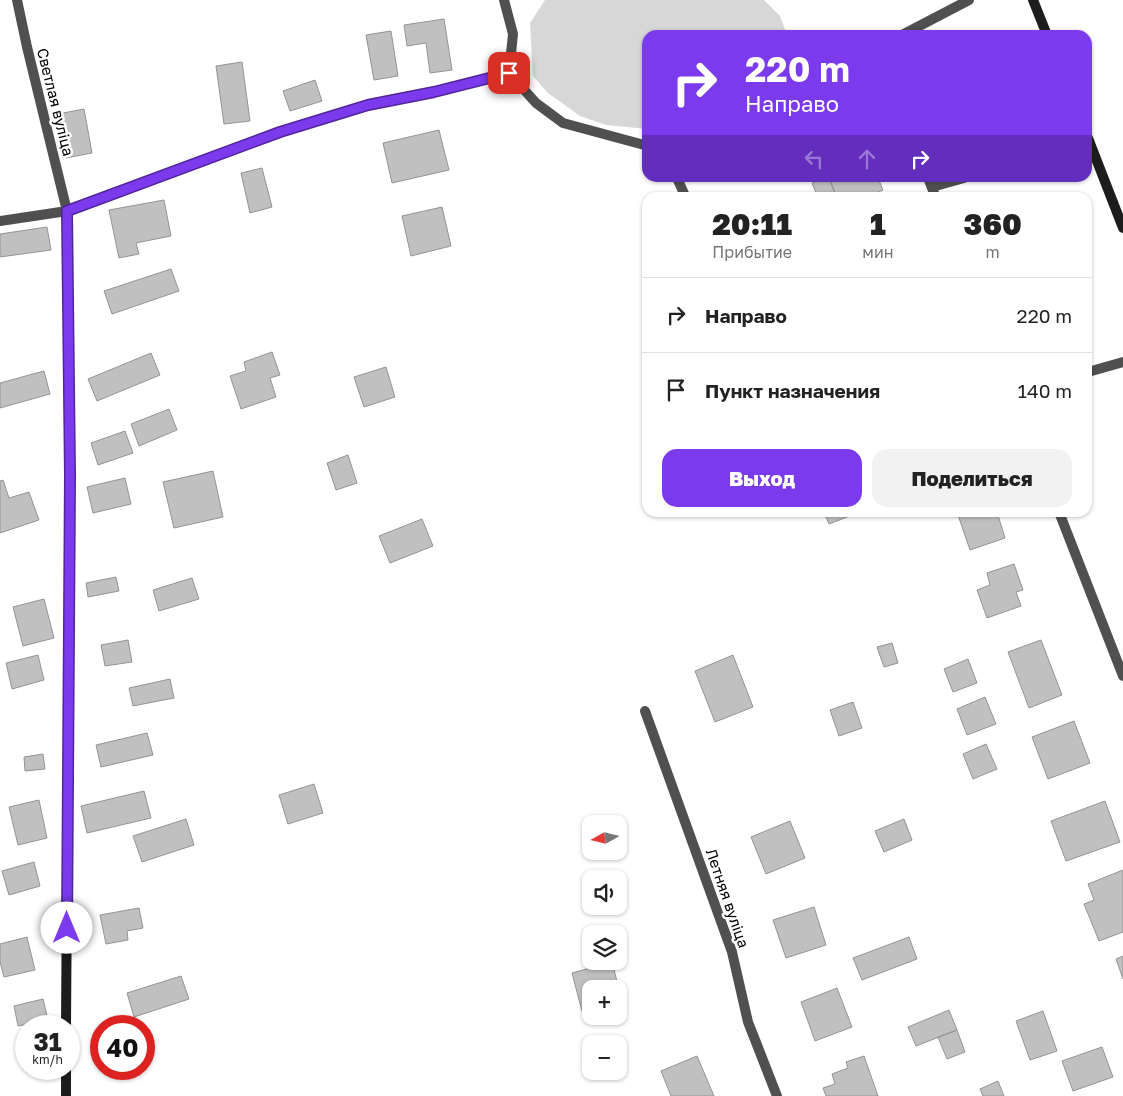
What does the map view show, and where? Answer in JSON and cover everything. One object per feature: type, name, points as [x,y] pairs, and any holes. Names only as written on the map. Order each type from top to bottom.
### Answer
[{"type":"street","name":"Светлая вуліца","points":[[17,0],[67,211]]},
{"type":"street","points":[[504,0],[513,34],[509,73],[536,103],[562,123],[642,144]]},
{"type":"street","points":[[912,30],[969,0]]},
{"type":"street","points":[[1033,0],[1045,30]]},
{"type":"street","points":[[0,221],[67,211],[280,132],[368,105],[434,92],[509,73]]},
{"type":"street","points":[[1092,150],[1123,228]]},
{"type":"street","points":[[66,1015],[70,486],[67,211]]},
{"type":"street","points":[[1092,371],[1123,362]]},
{"type":"street","points":[[1061,517],[1120,659],[1123,676]]},
{"type":"street","name":"Летняя вуліца","points":[[645,711],[732,952],[748,1022],[777,1096]]},
{"type":"street","points":[[66,1080],[66,1096]]},
{"type":"shaded area","points":[[545,0],[764,0],[780,16],[785,30],[642,30],[642,129],[606,125],[580,116],[548,93],[533,76],[530,23]]},
{"type":"building","points":[[444,19],[452,70],[430,73],[426,43],[407,46],[404,25]]},
{"type":"building","points":[[391,31],[398,76],[374,80],[366,35]]},
{"type":"building","points":[[242,62],[250,121],[224,124],[216,66]]},
{"type":"building","points":[[315,80],[322,101],[290,111],[283,91]]},
{"type":"building","points":[[84,109],[92,153],[66,158],[58,114]]},
{"type":"building","points":[[439,130],[449,170],[392,183],[383,143]]},
{"type":"building","points":[[262,168],[272,207],[250,213],[241,173]]},
{"type":"building","points":[[831,182],[835,192],[816,192],[812,183]]},
{"type":"building","points":[[831,182],[880,182],[883,190],[878,192],[835,192]]},
{"type":"building","points":[[164,200],[171,236],[136,243],[139,254],[119,258],[109,210]]},
{"type":"building","points":[[442,207],[451,246],[411,256],[402,216]]},
{"type":"building","points":[[47,227],[51,250],[0,257],[0,234]]},
{"type":"building","points":[[171,269],[179,291],[112,314],[104,291]]},
{"type":"building","points":[[272,352],[280,375],[270,378],[276,397],[241,409],[230,376],[246,371],[244,362]]},
{"type":"building","points":[[151,353],[160,375],[97,401],[88,379]]},
{"type":"building","points":[[386,367],[395,397],[364,407],[354,377]]},
{"type":"building","points":[[44,371],[50,394],[0,408],[0,383]]},
{"type":"building","points":[[169,409],[177,430],[139,446],[131,424]]},
{"type":"building","points":[[125,431],[133,453],[98,465],[91,443]]},
{"type":"building","points":[[348,455],[357,483],[336,490],[327,463]]},
{"type":"building","points":[[213,471],[223,517],[174,528],[163,482]]},
{"type":"building","points":[[125,478],[131,504],[93,513],[87,487]]},
{"type":"building","points":[[3,480],[9,498],[29,492],[39,520],[0,533],[0,481]]},
{"type":"building","points":[[826,517],[847,517],[829,524]]},
{"type":"building","points":[[959,517],[999,517],[1005,538],[970,550]]},
{"type":"building","points":[[422,519],[433,546],[390,563],[379,536]]},
{"type":"building","points":[[1014,564],[1023,590],[1016,592],[1021,606],[987,618],[977,590],[990,585],[987,573]]},
{"type":"building","points":[[116,577],[119,591],[88,597],[86,583]]},
{"type":"building","points":[[192,578],[199,599],[159,611],[153,590]]},
{"type":"building","points":[[44,599],[54,638],[23,646],[13,607]]},
{"type":"building","points":[[128,640],[132,662],[105,666],[101,645]]},
{"type":"building","points":[[1041,640],[1062,695],[1029,708],[1008,652]]},
{"type":"building","points":[[892,643],[898,663],[884,667],[877,647]]},
{"type":"building","points":[[38,655],[44,680],[12,689],[6,663]]},
{"type":"building","points":[[733,655],[753,707],[715,722],[695,671]]},
{"type":"building","points":[[968,659],[977,683],[953,692],[944,669]]},
{"type":"building","points":[[170,679],[174,698],[133,706],[129,688]]},
{"type":"building","points":[[985,697],[996,724],[967,735],[957,709]]},
{"type":"building","points":[[853,702],[862,728],[839,736],[830,710]]},
{"type":"building","points":[[1074,721],[1090,763],[1048,779],[1032,737]]},
{"type":"building","points":[[147,733],[153,755],[101,767],[96,745]]},
{"type":"building","points":[[986,744],[997,769],[973,779],[963,754]]},
{"type":"building","points":[[43,754],[45,769],[25,771],[24,757]]},
{"type":"building","points":[[314,784],[323,813],[288,824],[279,795]]},
{"type":"building","points":[[144,791],[151,818],[87,833],[81,806]]},
{"type":"building","points":[[39,800],[47,838],[18,845],[9,807]]},
{"type":"building","points":[[1105,801],[1120,842],[1066,861],[1051,821]]},
{"type":"building","points":[[186,819],[194,845],[142,862],[133,836]]},
{"type":"building","points":[[904,819],[912,840],[884,852],[875,831]]},
{"type":"building","points":[[790,821],[805,858],[766,874],[751,837]]},
{"type":"building","points":[[34,862],[40,886],[9,895],[2,871]]},
{"type":"building","points":[[1123,870],[1123,932],[1099,941],[1084,904],[1094,900],[1088,884]]},
{"type":"building","points":[[814,907],[826,945],[786,958],[773,920]]},
{"type":"building","points":[[139,908],[143,928],[127,931],[128,940],[106,944],[100,915]]},
{"type":"building","points":[[27,937],[35,970],[4,977],[0,962],[0,944]]},
{"type":"building","points":[[909,937],[917,959],[862,980],[853,958]]},
{"type":"building","points":[[1123,956],[1123,979],[1116,959]]},
{"type":"building","points":[[583,970],[614,970],[617,980],[582,980],[582,1011],[572,973]]},
{"type":"building","points":[[181,976],[189,999],[140,1015],[133,1015],[127,993]]},
{"type":"building","points":[[837,988],[852,1027],[815,1041],[801,1002]]},
{"type":"building","points":[[43,999],[47,1015],[16,1015],[14,1006]]},
{"type":"building","points":[[949,1010],[957,1030],[916,1046],[908,1027]]},
{"type":"building","points":[[1043,1011],[1057,1051],[1030,1060],[1016,1021]]},
{"type":"building","points":[[957,1030],[965,1052],[947,1059],[938,1037]]},
{"type":"building","points":[[1102,1047],[1113,1077],[1073,1091],[1062,1061]]},
{"type":"building","points":[[697,1056],[714,1096],[671,1096],[661,1071]]},
{"type":"building","points":[[864,1056],[878,1096],[826,1096],[823,1088],[835,1084],[832,1074],[848,1068],[846,1062]]},
{"type":"building","points":[[998,1081],[1004,1096],[983,1096],[980,1089]]},
{"type":"route","points":[[67,928],[70,476],[67,211],[280,132],[368,105],[434,92],[509,73]]}]
